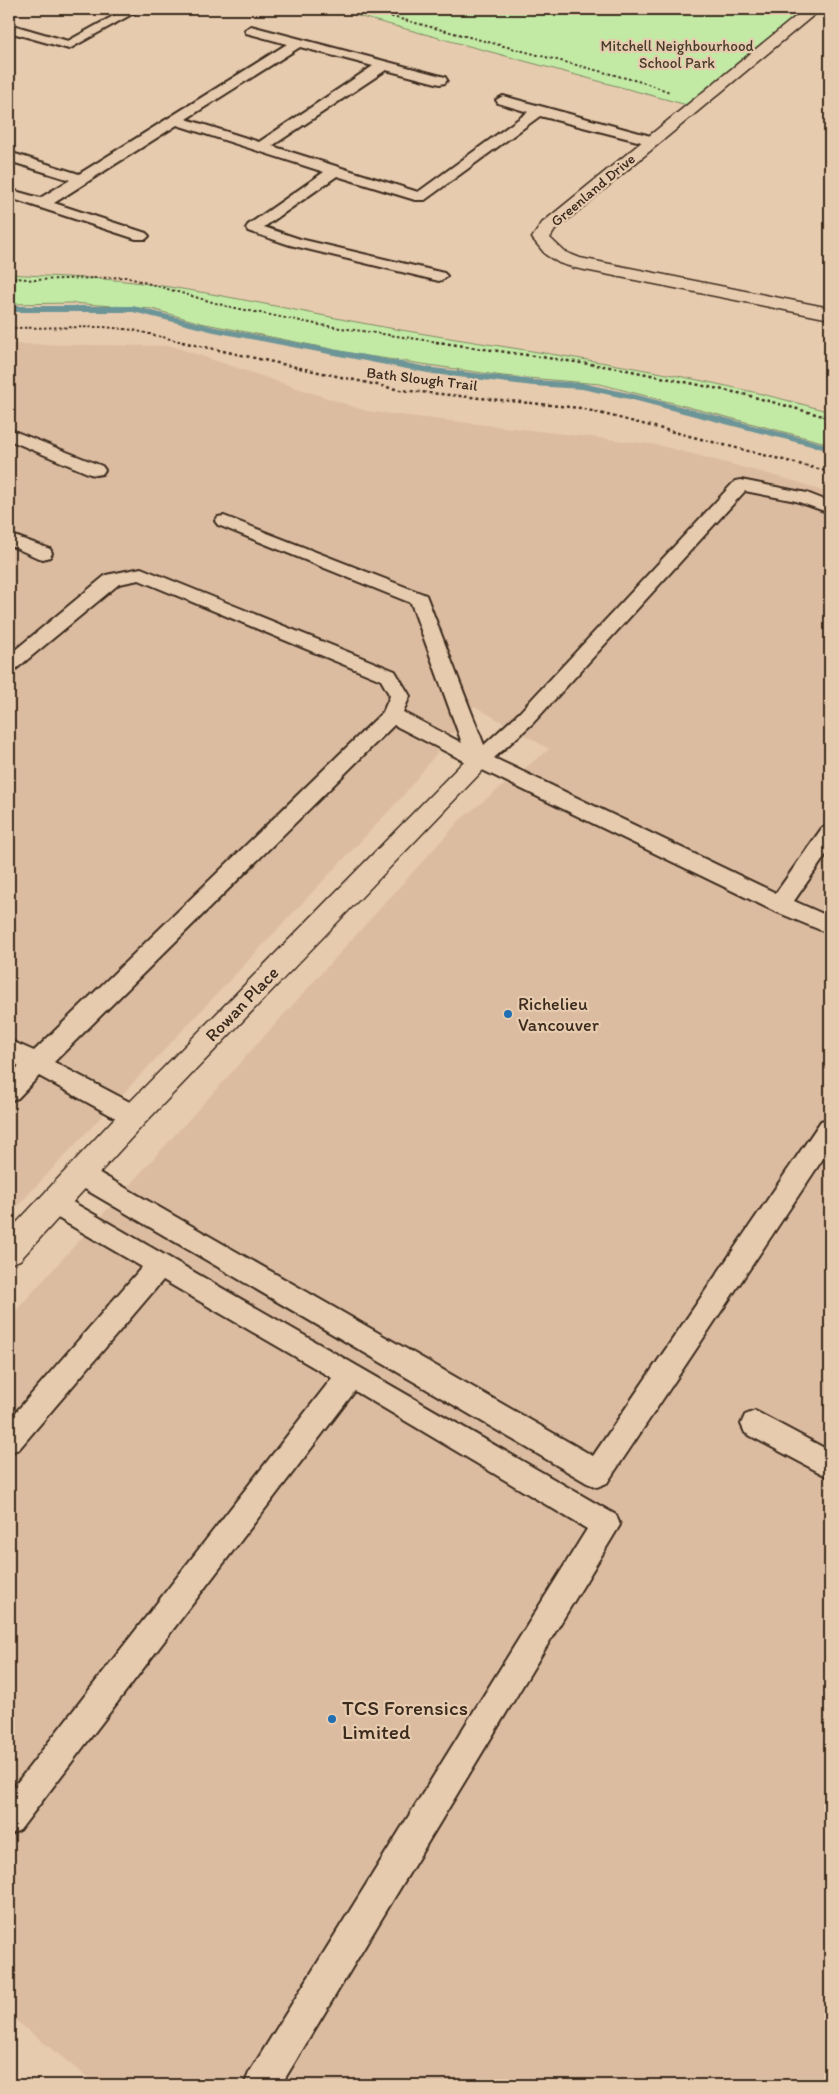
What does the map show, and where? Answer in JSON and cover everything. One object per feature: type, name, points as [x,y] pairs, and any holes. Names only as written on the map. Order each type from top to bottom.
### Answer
[{"type":"street","name":"Greenland Drive","points":[[814,9],[548,227],[541,238],[547,248],[562,259],[599,269],[830,314]]},
{"type":"street","name":"Rowan Place","points":[[9,1251],[134,1116],[479,760]]},
{"type":"lane","points":[[9,28],[69,45],[135,9]]},
{"type":"lane","points":[[251,30],[440,80]]},
{"type":"lane","points":[[43,204],[299,42]]},
{"type":"lane","points":[[261,147],[383,66]]},
{"type":"lane","points":[[503,100],[653,141]]},
{"type":"lane","points":[[175,120],[420,197],[538,111]]},
{"type":"lane","points":[[9,156],[81,179]]},
{"type":"lane","points":[[336,170],[253,228],[295,242],[439,276]]},
{"type":"lane","points":[[15,195],[141,236]]},
{"type":"lane","points":[[9,434],[96,470]]},
{"type":"lane","points":[[479,760],[526,718],[741,485],[800,497],[830,508]]},
{"type":"lane","points":[[224,521],[419,599],[479,760]]},
{"type":"lane","points":[[9,539],[43,553]]},
{"type":"lane","points":[[9,666],[113,579],[141,574],[388,676],[400,696],[392,714],[9,1091]]},
{"type":"lane","points":[[392,714],[479,760],[830,926]]},
{"type":"lane","points":[[780,904],[830,833]]},
{"type":"lane","points":[[9,1049],[134,1116]]},
{"type":"lane","points":[[80,1174],[597,1474],[830,1128]]},
{"type":"lane","points":[[53,1203],[606,1525],[261,2085]]},
{"type":"lane","points":[[9,1440],[160,1264]]},
{"type":"lane","points":[[9,1819],[351,1375]]},
{"type":"lane","points":[[756,1424],[830,1464]]},
{"type":"path","points":[[362,9],[645,83],[672,92]]},
{"type":"path","points":[[9,277],[34,280],[126,277],[226,306],[320,326],[617,368],[743,394],[830,418]]},
{"type":"path","name":"Bath Slough Trail","points":[[9,328],[104,327],[133,330],[400,390],[580,408],[830,472]]},
{"type":"shaded area","points":[[9,344],[172,346],[366,411],[658,445],[798,482],[830,494],[830,2085],[97,2085],[9,2015],[9,1318],[461,819],[549,749],[474,706],[402,797],[9,1215]]},
{"type":"green space","name":"Mitchell Neighbourhood School Park","points":[[332,9],[806,9],[687,105]]},
{"type":"green space","points":[[9,274],[103,279],[170,287],[383,327],[626,366],[729,386],[830,412],[830,444],[600,384],[503,376],[361,355],[201,323],[152,309],[72,303],[9,304]]},
{"type":"waterway","points":[[9,309],[133,309],[214,329],[433,371],[533,383],[582,386],[630,396],[830,448]]},
{"type":"place","name":"Richelieu Vancouver","points":[[508,1014]]},
{"type":"place","name":"TCS Forensics Limited","points":[[332,1719]]}]
